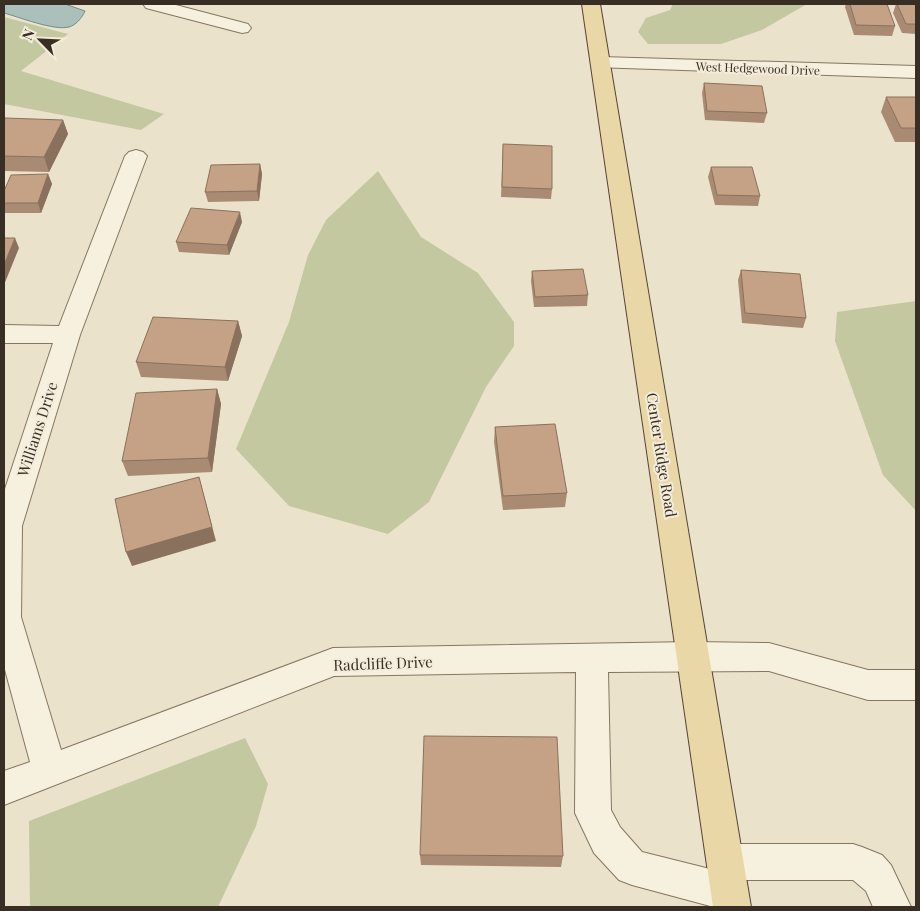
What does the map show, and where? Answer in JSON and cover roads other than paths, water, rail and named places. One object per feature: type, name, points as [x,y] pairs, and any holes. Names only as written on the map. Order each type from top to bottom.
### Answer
[{"type":"main road","name":"Center Ridge Road","points":[[591,4],[729,887]]},
{"type":"street","points":[[152,4],[242,28]]},
{"type":"street","name":"West Hedgewood Drive","points":[[600,63],[916,72]]},
{"type":"street","name":"Williams Drive","points":[[49,769],[6,617],[7,526],[68,335],[136,156]]},
{"type":"street","points":[[4,334],[68,335]]},
{"type":"street","name":"Radcliffe Drive","points":[[4,788],[49,769],[332,662],[694,656],[769,657],[868,685],[916,685]]},
{"type":"street","points":[[592,658],[593,813],[607,840],[632,867],[729,887],[853,862],[868,866],[879,879],[892,907]]},
{"type":"water","points":[[4,4],[65,4],[85,11],[72,26],[63,28],[36,23],[4,13]]}]
